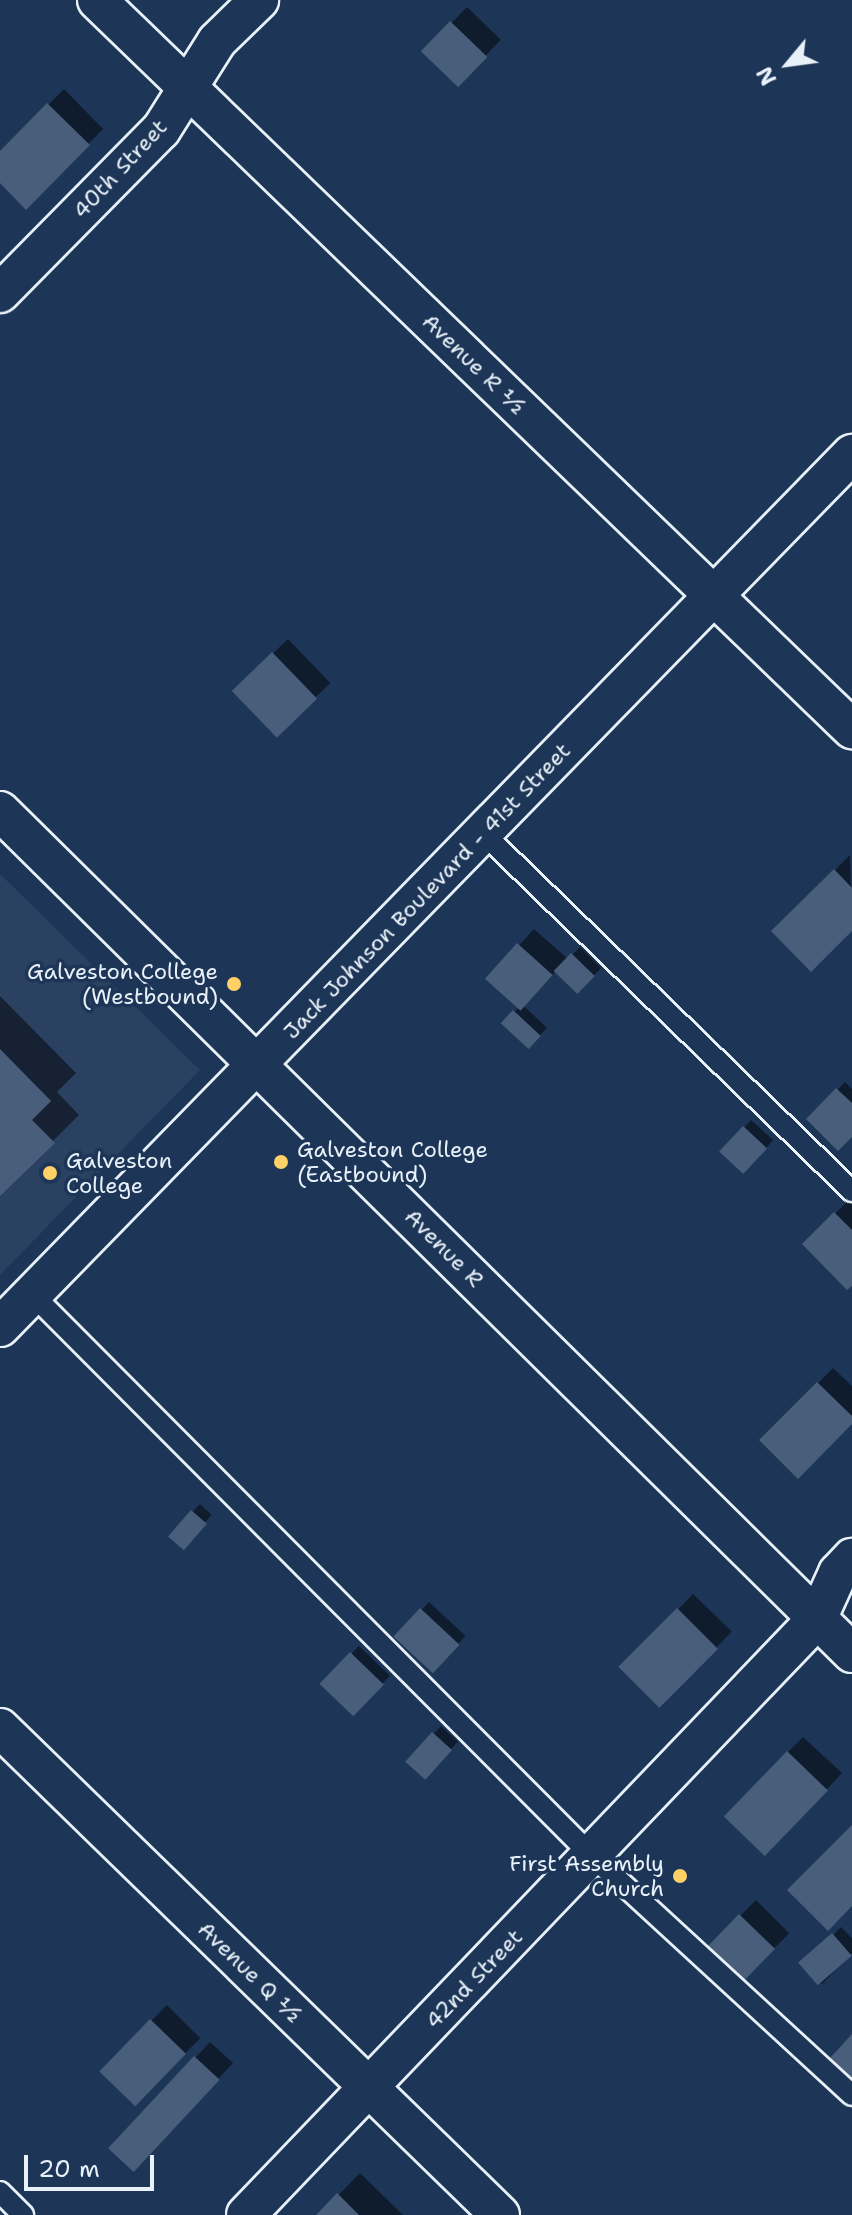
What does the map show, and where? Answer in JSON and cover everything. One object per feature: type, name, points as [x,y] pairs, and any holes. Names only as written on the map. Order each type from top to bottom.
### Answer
[{"type":"street","name":"Avenue R ½","points":[[97,0],[852,729]]},
{"type":"street","name":"40th Street","points":[[0,293],[161,130],[217,41],[259,0]]},
{"type":"street","name":"Jack Johnson Boulevard - 41st Street","points":[[0,1327],[852,454]]},
{"type":"street","name":"Avenue R","points":[[0,811],[852,1653]]},
{"type":"street","name":"42nd Street","points":[[246,2215],[817,1619],[838,1573],[852,1558]]},
{"type":"street","name":"Avenue Q ½","points":[[0,1728],[500,2215]]},
{"type":"lane","points":[[484,834],[852,1191]]},
{"type":"lane","points":[[32,1294],[592,1856],[852,2095]]},
{"type":"lane","points":[[0,2192],[23,2215]]},
{"type":"shaded area","name":"Galveston College","points":[[0,874],[200,1070],[0,1275]]},
{"type":"building","points":[[450,21],[487,57],[458,87],[421,51]]},
{"type":"building","points":[[47,103],[90,145],[26,210],[0,183],[0,151]]},
{"type":"building","points":[[272,652],[317,699],[277,738],[232,691]]},
{"type":"building","points":[[834,869],[852,888],[852,931],[811,972],[771,931]]},
{"type":"building","points":[[517,943],[553,975],[521,1011],[485,979]]},
{"type":"building","points":[[571,953],[595,976],[577,994],[554,971]]},
{"type":"building","points":[[513,1010],[541,1036],[529,1049],[501,1023]]},
{"type":"building","points":[[0,1049],[51,1101],[32,1120],[55,1143],[0,1196]]},
{"type":"building","points":[[836,1088],[852,1103],[852,1137],[838,1151],[806,1119]]},
{"type":"building","points":[[743,1126],[767,1149],[743,1174],[719,1152]]},
{"type":"building","points":[[834,1212],[852,1230],[852,1286],[847,1290],[802,1244]]},
{"type":"building","points":[[817,1382],[852,1416],[852,1424],[798,1479],[759,1440]]},
{"type":"building","points":[[191,1510],[207,1524],[184,1550],[168,1536]]},
{"type":"building","points":[[420,1608],[459,1645],[433,1673],[393,1637]]},
{"type":"building","points":[[677,1608],[718,1649],[659,1708],[618,1667]]},
{"type":"building","points":[[350,1652],[384,1685],[353,1716],[319,1684]]},
{"type":"building","points":[[432,1732],[452,1750],[425,1780],[405,1762]]},
{"type":"building","points":[[787,1751],[828,1791],[765,1856],[724,1816]]},
{"type":"building","points":[[852,1825],[852,1906],[828,1931],[787,1890]]},
{"type":"building","points":[[739,1914],[775,1949],[744,1981],[708,1946]]},
{"type":"building","points":[[832,1933],[852,1956],[818,1985],[798,1963]]},
{"type":"building","points":[[150,2019],[186,2054],[135,2106],[99,2072]]},
{"type":"building","points":[[852,2034],[852,2079],[830,2058]]},
{"type":"building","points":[[194,2056],[220,2080],[134,2172],[108,2148]]},
{"type":"building","points":[[337,2193],[359,2215],[316,2215]]},
{"type":"place","name":"Galveston College (Westbound)","points":[[234,984]]},
{"type":"place","name":"Galveston College (Eastbound)","points":[[281,1162]]},
{"type":"place","name":"Galveston College","points":[[50,1173]]},
{"type":"place","name":"First Assembly Church","points":[[680,1876]]}]
